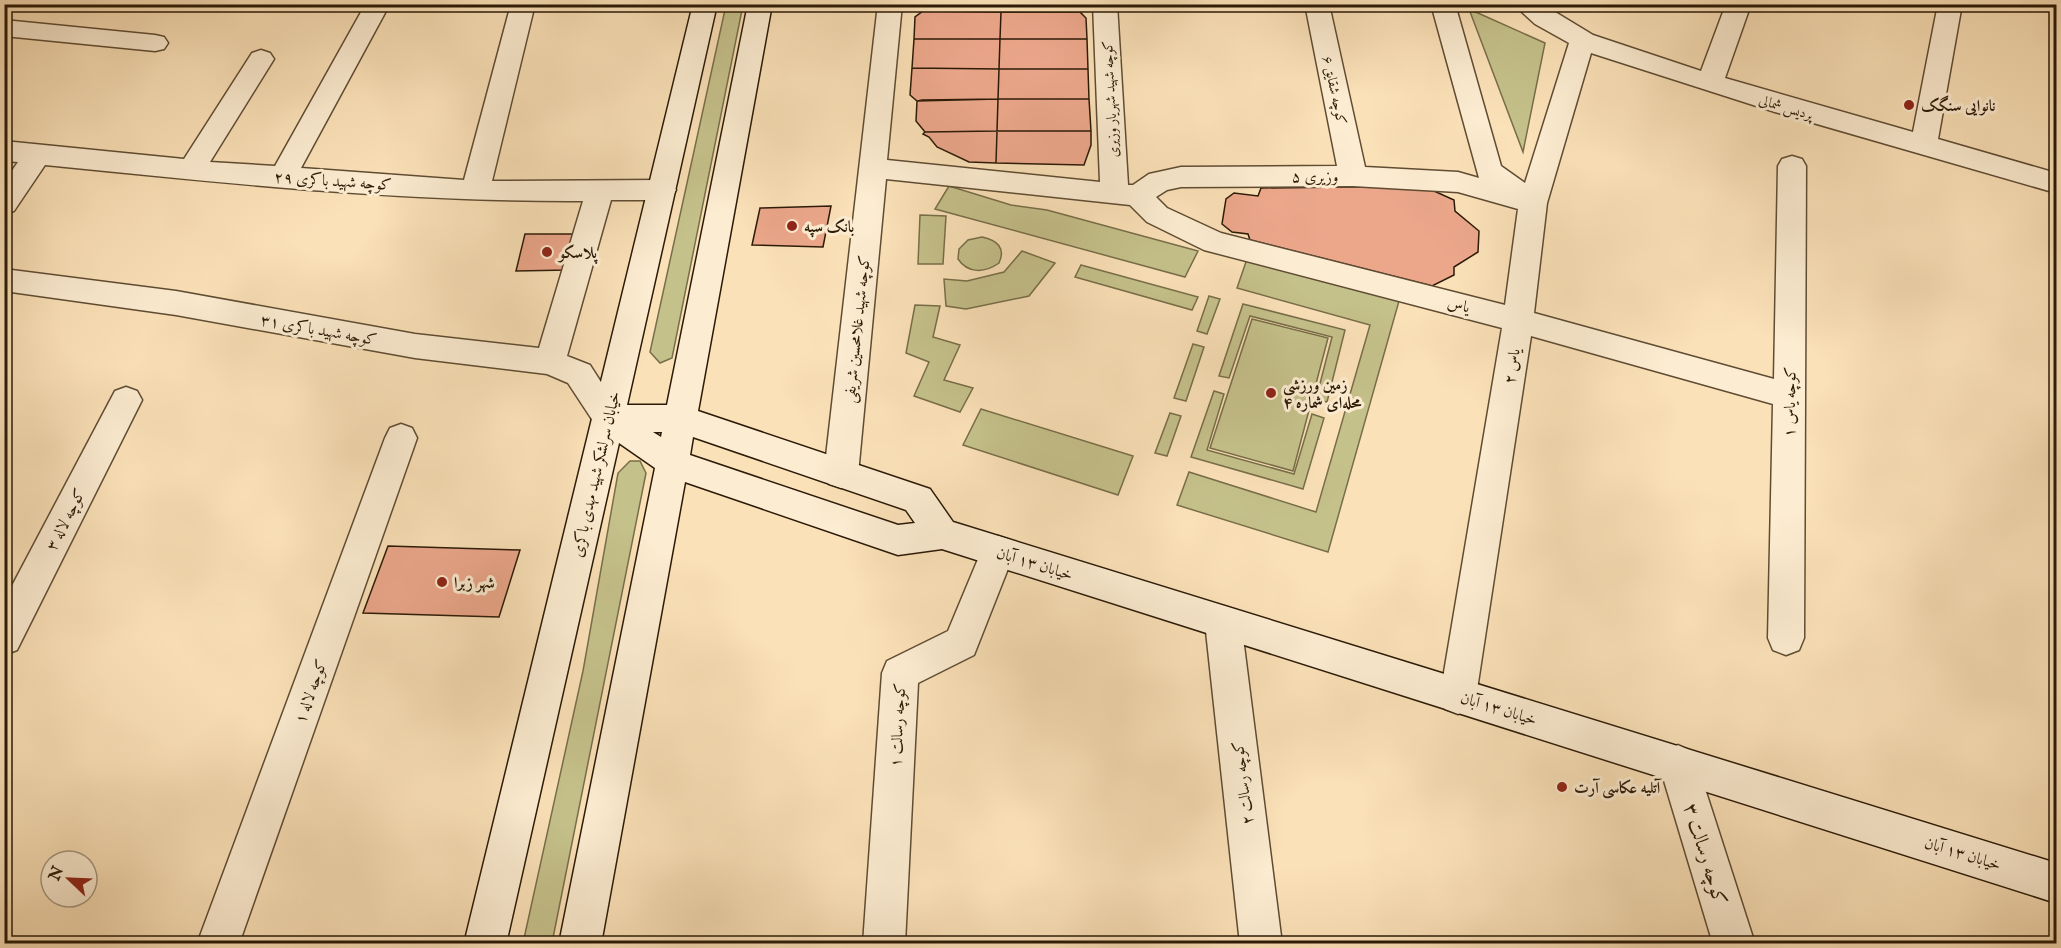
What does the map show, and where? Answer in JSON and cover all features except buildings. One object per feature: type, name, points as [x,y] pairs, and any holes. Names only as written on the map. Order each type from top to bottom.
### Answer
[{"type":"street","points":[[475,191],[523,4]]},
{"type":"street","name":"خیابان سرلشکر شهید مهدی باکری","points":[[485,944],[705,4]]},
{"type":"street","points":[[580,944],[674,464],[760,4]]},
{"type":"street","name":"کوچه شهید غلامحسین شریفی","points":[[841,474],[890,4]]},
{"type":"street","name":"کوچه شهید شهریار وزیری","points":[[1105,4],[1127,195]]},
{"type":"street","name":"کوچه شقایق ۶","points":[[1317,4],[1353,176]]},
{"type":"street","points":[[1443,4],[1489,171],[1533,203]]},
{"type":"street","name":"پردیس شمالی","points":[[1525,4],[1582,42],[1796,111],[1924,143],[2056,183]]},
{"type":"street","points":[[1710,83],[1739,4]]},
{"type":"street","points":[[1924,143],[1950,4]]},
{"type":"street","points":[[283,176],[374,11]]},
{"type":"street","points":[[4,28],[154,43]]},
{"type":"street","name":"یاس ۲","points":[[1458,696],[1518,320],[1533,203],[1582,42]]},
{"type":"street","points":[[191,170],[261,59]]},
{"type":"street","name":"کوچه شهید باکری ۲۹","points":[[4,151],[191,170],[475,191],[662,190]]},
{"type":"street","points":[[4,204],[38,154]]},
{"type":"street","name":"کوچه یاس ۱","points":[[1786,638],[1792,166]]},
{"type":"street","points":[[873,168],[1127,195]]},
{"type":"street","name":"وزیری ۵","points":[[1127,195],[1159,182],[1181,177],[1353,176],[1458,182],[1533,203]]},
{"type":"street","points":[[550,362],[600,190]]},
{"type":"street","name":"یاس","points":[[1127,195],[1157,215],[1214,242],[1518,320],[1789,396]]},
{"type":"street","name":"کوچه شهید باکری ۳۱","points":[[4,280],[176,303],[415,346],[550,362],[579,374],[608,418]]},
{"type":"street","name":"کوچه لاله ۳","points":[[4,638],[126,400]]},
{"type":"street","points":[[608,418],[681,418],[918,499],[942,534]]},
{"type":"street","name":"خیابان ۱۳ آبان","points":[[608,418],[674,464],[898,540],[942,534],[2056,883]]},
{"type":"street","name":"کوچه لاله ۱","points":[[218,944],[401,438]]},
{"type":"street","name":"کوچه رسالت ۱","points":[[884,944],[900,674],[961,643],[998,551]]},
{"type":"street","name":"کوچه رسالت ۲","points":[[1223,622],[1262,944]]},
{"type":"street","name":"کوچه رسالت ۳","points":[[1678,764],[1734,944]]},
{"type":"shaded area","points":[[726,5],[743,5],[672,358],[660,363],[650,352]]},
{"type":"shaded area","points":[[1469,9],[1545,43],[1523,152]]},
{"type":"shaded area","points":[[949,186],[1011,205],[1047,210],[1198,251],[1185,277],[935,209]]},
{"type":"shaded area","points":[[920,215],[946,216],[943,264],[918,264]]},
{"type":"shaded area","points":[[982,237],[992,240],[1001,249],[999,263],[983,270],[972,269],[962,264],[958,259],[959,249],[968,240]]},
{"type":"shaded area","points":[[1022,251],[1055,263],[1029,296],[966,309],[946,306],[944,279],[967,281],[1004,272]]},
{"type":"shaded area","points":[[1247,259],[1399,301],[1328,552],[1177,505],[1189,472],[1316,512],[1370,325],[1237,288]]},
{"type":"shaded area","points":[[1081,265],[1198,297],[1192,310],[1075,277]]},
{"type":"shaded area","points":[[1209,296],[1220,299],[1207,334],[1197,331]]},
{"type":"shaded area","points":[[1243,304],[1345,330],[1327,402],[1316,399],[1332,337],[1250,316],[1229,378],[1219,376]]},
{"type":"shaded area","points":[[915,305],[940,306],[933,337],[960,345],[944,380],[973,388],[960,412],[914,396],[929,362],[906,353]]},
{"type":"shaded area","name":"زمین ورزشی محله‌ای شماره ۴","points":[[1252,319],[1328,338],[1293,471],[1210,448]]},
{"type":"shaded area","points":[[1193,344],[1204,347],[1186,401],[1174,398]]},
{"type":"shaded area","points":[[1214,391],[1224,394],[1207,450],[1294,474],[1312,414],[1324,418],[1303,489],[1191,457]]},
{"type":"shaded area","points":[[981,409],[1133,456],[1118,495],[963,445]]},
{"type":"shaded area","points":[[1170,413],[1181,416],[1167,456],[1155,453]]},
{"type":"shaded area","points":[[630,461],[640,461],[646,473],[552,943],[523,943],[583,671],[618,473]]},
{"type":"place","name":"نانوایی سنگک","points":[[1909,105]]},
{"type":"place","name":"بانک سپه","points":[[792,226]]},
{"type":"place","name":"پلاسکو","points":[[547,252]]},
{"type":"place","name":"زمین ورزشی محله‌ای شماره ۴","points":[[1271,393]]},
{"type":"place","name":"شهر زبرا","points":[[442,582]]},
{"type":"place","name":"آتلیه عکاسی آرت","points":[[1562,787]]}]
